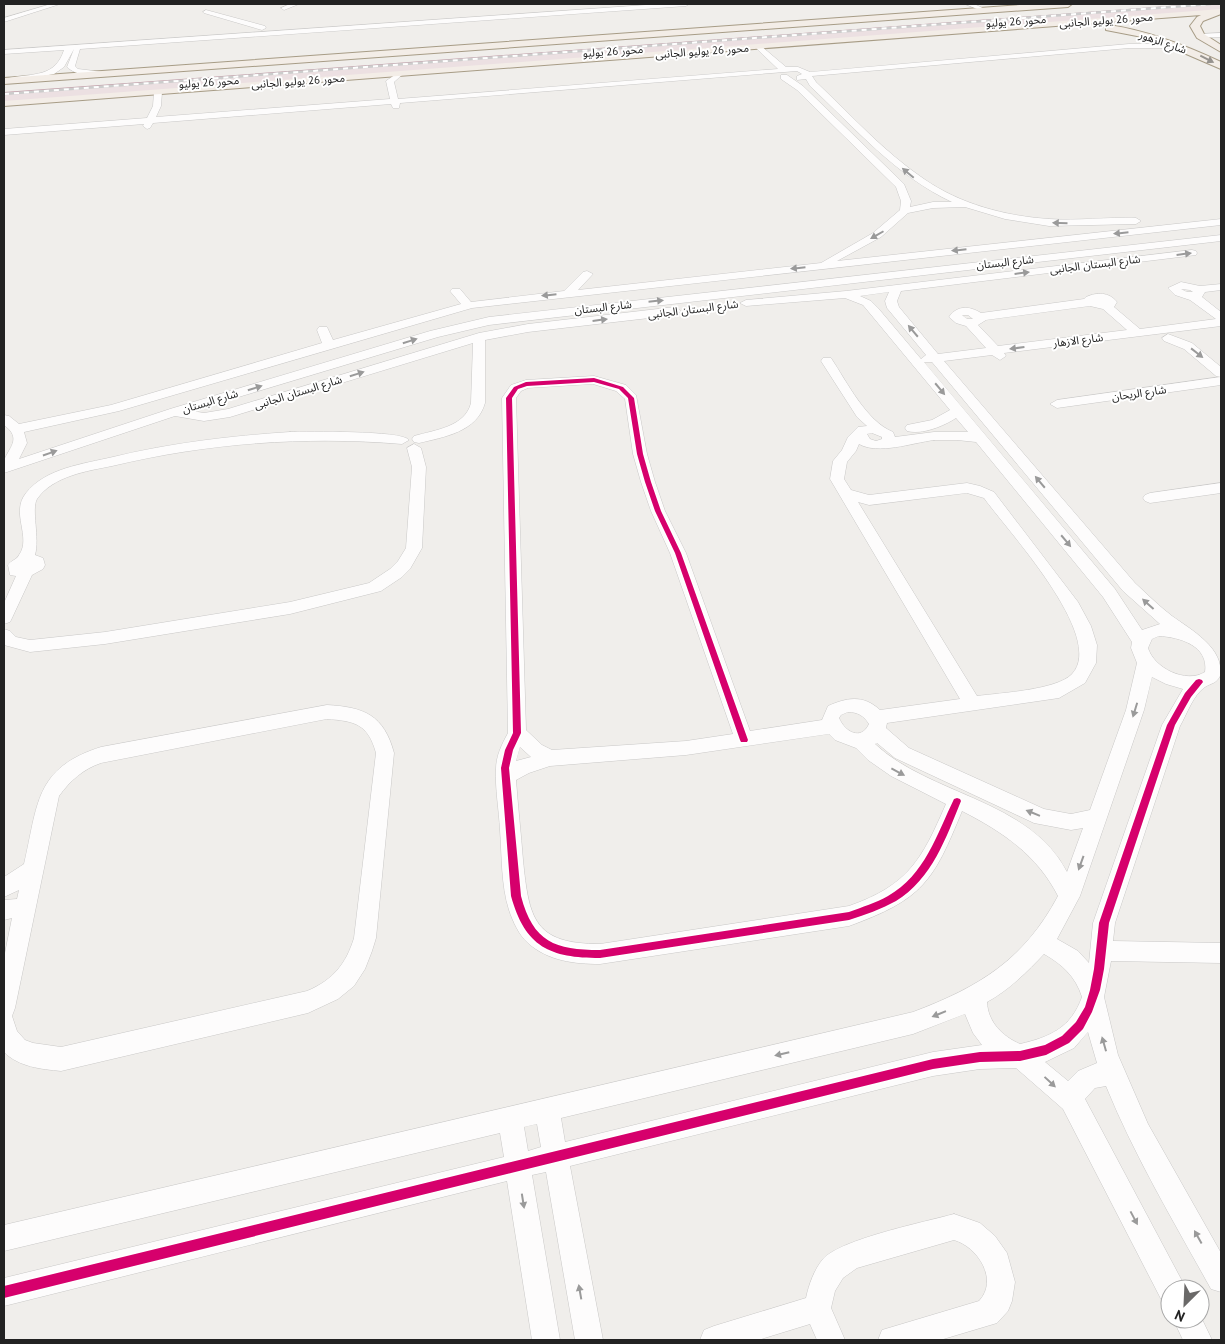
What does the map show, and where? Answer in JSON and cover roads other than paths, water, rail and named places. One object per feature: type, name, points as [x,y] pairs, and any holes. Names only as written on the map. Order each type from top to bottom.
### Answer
[{"type":"highway","name":"محور 26 يوليو","points":[[509,54],[730,33],[1134,4]]},
{"type":"highway","name":"محور 26 يوليو","points":[[7,82],[509,54],[764,44],[1220,10]]},
{"type":"highway","points":[[730,33],[753,27]]},
{"type":"highway","points":[[764,44],[918,35]]},
{"type":"highway","name":"محور 26 يوليو","points":[[4,97],[434,59]]},
{"type":"main road","name":"محور 26 يوليو الجانبى","points":[[7,82],[753,27],[957,8],[984,10],[1068,4]]},
{"type":"main road","name":"محور 26 يوليو الجانبى","points":[[918,35],[1220,10]]},
{"type":"main road","name":"شارع الزهور","points":[[1189,37],[1200,19],[1220,10]]},
{"type":"main road","name":"شارع الزهور","points":[[1042,25],[1098,27],[1133,37],[1160,39],[1189,37],[1221,66]]},
{"type":"main road","points":[[1189,37],[1219,41]]},
{"type":"main road","name":"محور 26 يوليو الجانبى","points":[[4,103],[399,74],[764,44]]},
{"type":"street","points":[[4,20],[57,4]]},
{"type":"street","points":[[206,4],[205,16],[288,32]]},
{"type":"street","points":[[284,8],[296,4]]},
{"type":"street","points":[[4,52],[73,49],[167,40],[204,32],[241,35],[686,4]]},
{"type":"street","points":[[957,8],[970,5],[984,10]]},
{"type":"street","points":[[1065,49],[1133,37]]},
{"type":"street","points":[[4,136],[651,83],[782,73],[805,74],[959,58],[1065,49],[1129,46],[1189,37]]},
{"type":"street","points":[[764,44],[782,73],[798,86],[901,186],[906,201],[905,211]]},
{"type":"street","points":[[764,44],[805,74],[873,141],[916,179],[939,192],[974,207],[1041,222],[1138,221],[1178,226]]},
{"type":"street","points":[[70,67],[73,49]]},
{"type":"street","points":[[58,68],[73,49]]},
{"type":"street","points":[[7,82],[44,74],[58,68],[70,67],[76,71],[100,74]]},
{"type":"street","points":[[782,73],[798,78],[805,74]]},
{"type":"street","points":[[395,104],[390,80],[399,74]]},
{"type":"street","points":[[798,86],[805,74]]},
{"type":"street","points":[[149,124],[157,106],[158,92]]},
{"type":"street","points":[[830,118],[848,117]]},
{"type":"street","points":[[4,132],[149,124]]},
{"type":"street","points":[[854,142],[873,141]]},
{"type":"street","points":[[822,265],[844,251],[882,233],[905,211],[939,205],[974,207]]},
{"type":"street","name":"شارع البستان","points":[[17,429],[114,408],[468,306],[569,293],[1221,222]]},
{"type":"street","points":[[1095,235],[1110,250]]},
{"type":"street","name":"شارع البستان","points":[[4,469],[175,412],[434,334],[471,325],[527,316],[751,290],[1221,238]]},
{"type":"street","name":"شارع البستان الجانبى","points":[[175,412],[187,416],[204,417],[230,413],[479,337],[528,328],[846,294],[1221,250]]},
{"type":"street","points":[[989,263],[1002,275]]},
{"type":"street","points":[[569,293],[587,274]]},
{"type":"street","points":[[896,287],[892,301],[893,308],[1129,587],[1165,619],[1186,634]]},
{"type":"street","points":[[1221,287],[1196,293],[1221,317]]},
{"type":"street","points":[[751,290],[759,302]]},
{"type":"street","points":[[456,291],[468,306]]},
{"type":"street","points":[[846,294],[867,304],[874,310],[1109,593],[1156,672],[1185,682],[1207,683]]},
{"type":"street","points":[[999,355],[975,320],[1091,302],[1090,299],[1093,297],[1104,297],[1111,302],[1106,306],[1137,332]]},
{"type":"street","name":"شارع الازهار","points":[[999,355],[1137,332],[1221,322]]},
{"type":"street","points":[[324,330],[329,345]]},
{"type":"street","name":"شارع الازهار","points":[[920,365],[1221,331]]},
{"type":"street","points":[[1196,334],[1203,344],[1221,360]]},
{"type":"street","points":[[4,618],[19,589],[31,535],[26,513],[31,497],[47,483],[70,472],[150,452],[237,439],[329,435],[412,442],[458,426],[475,413],[478,403],[479,337]]},
{"type":"street","points":[[1168,338],[1188,346],[1221,373]]},
{"type":"street","points":[[827,361],[862,414],[882,437]]},
{"type":"street","points":[[744,740],[678,553],[658,511],[648,482],[640,454],[631,398],[621,388],[594,380],[526,384],[516,388],[510,395],[517,733],[509,750],[506,777],[516,896],[519,914],[528,929],[542,942],[559,951],[579,955],[600,954],[848,916],[898,895],[922,873],[931,860],[957,800]]},
{"type":"street","name":"شارع الريحان","points":[[1057,404],[1221,381]]},
{"type":"street","points":[[111,433],[97,429],[94,426],[101,416],[114,408]]},
{"type":"street","points":[[862,414],[860,434],[865,442],[933,424],[950,417],[957,410]]},
{"type":"street","points":[[4,419],[17,429],[20,441],[19,448],[4,469]]},
{"type":"street","points":[[849,451],[850,444],[860,434]]},
{"type":"street","points":[[972,704],[845,493],[837,479],[837,473],[840,461],[849,451],[882,437],[942,435],[981,439]]},
{"type":"street","points":[[4,635],[11,642],[30,646],[105,638],[290,608],[375,587],[396,573],[407,561],[414,548],[419,474],[418,460],[412,442]]},
{"type":"street","points":[[845,493],[869,500],[960,488],[975,489],[982,492],[988,496],[1075,609],[1086,636],[1089,650],[1087,664],[1078,680],[1059,691],[972,704],[871,730],[844,738],[832,726],[831,716],[836,708],[847,705],[864,708],[871,730],[877,758],[887,765],[957,800],[1027,811],[1056,820],[1071,822],[1097,817]]},
{"type":"street","points":[[1150,498],[1221,488]]},
{"type":"street","points":[[858,514],[869,500]]},
{"type":"street","points":[[4,564],[23,566]]},
{"type":"street","points":[[4,575],[23,566]]},
{"type":"street","points":[[4,1238],[913,1023],[948,1010],[975,997],[1018,966],[1041,942],[1062,912],[1135,710],[1146,634],[1157,630],[1171,630],[1186,634],[1197,639],[1216,655],[1216,669],[1207,683],[1188,695],[1171,725],[1104,923],[1102,951],[1094,1000],[1085,1020],[1073,1033],[1057,1044],[1039,1052],[1019,1056],[975,1058],[933,1064],[4,1292]]},
{"type":"street","points":[[4,1008],[24,907],[50,793],[60,779],[74,766],[87,759],[326,712],[346,712],[363,718],[375,727],[382,739],[385,753],[365,938],[360,958],[348,977],[331,992],[308,1002],[61,1059],[31,1056],[13,1047],[4,1030],[4,1024]]},
{"type":"street","points":[[506,777],[522,767],[550,758],[659,751],[832,726]]},
{"type":"street","points":[[871,730],[902,753],[992,806],[1044,854],[1063,882],[1069,896]]},
{"type":"street","points":[[517,733],[535,750],[550,758]]},
{"type":"street","points":[[4,888],[33,870]]},
{"type":"street","points":[[4,910],[24,907]]},
{"type":"street","points":[[1041,942],[1057,949],[1072,960],[1083,973],[1094,1000],[1099,1029],[1112,1074],[1127,1110],[1221,1279]]},
{"type":"street","points":[[1102,951],[1221,953]]},
{"type":"street","points":[[975,997],[976,1011],[981,1025],[991,1038],[1004,1049],[1019,1056],[1072,1100],[1166,1279]]},
{"type":"street","points":[[1072,1100],[1077,1088],[1086,1079],[1098,1074],[1112,1074]]},
{"type":"street","points":[[547,1109],[589,1340]]},
{"type":"street","points":[[510,1118],[546,1340]]},
{"type":"street","points":[[831,1340],[817,1308],[822,1286],[833,1268],[850,1256],[954,1227],[971,1232],[986,1245],[997,1263],[1001,1282],[998,1300],[986,1313],[892,1340]]},
{"type":"street","points":[[714,1340],[817,1308]]},
{"type":"railway","points":[[4,94],[1211,4]]}]
